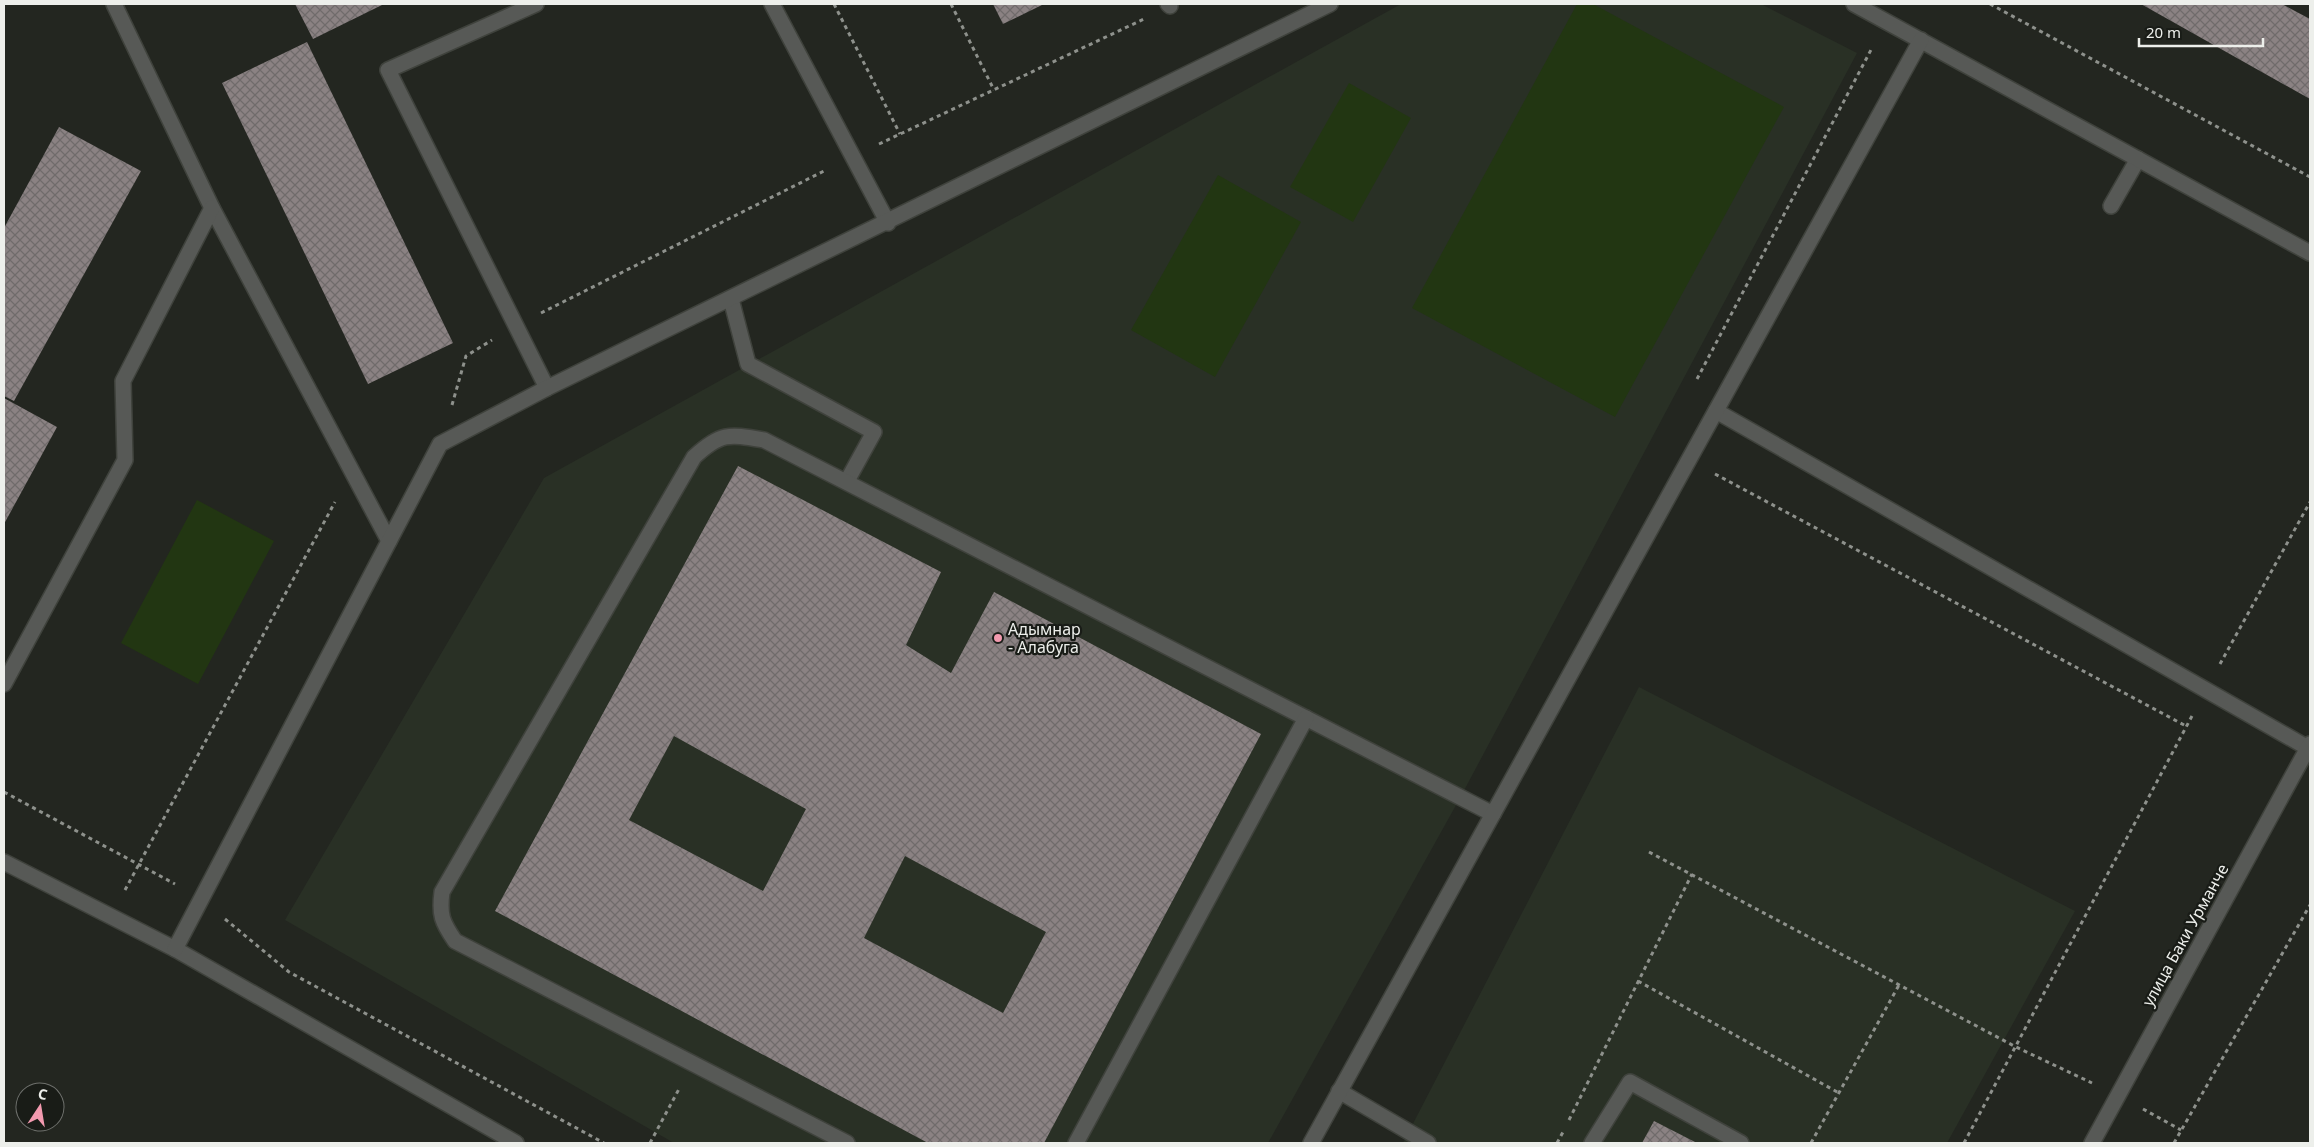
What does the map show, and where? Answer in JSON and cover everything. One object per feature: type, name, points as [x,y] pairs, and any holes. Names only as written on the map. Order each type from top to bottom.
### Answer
[{"type":"street","points":[[114,4],[212,208],[390,541]]},
{"type":"street","points":[[536,4],[388,70],[547,388]]},
{"type":"street","points":[[772,4],[888,223]]},
{"type":"street","points":[[174,949],[440,444],[547,388],[888,223],[1330,4]]},
{"type":"street","points":[[1854,4],[2310,253]]},
{"type":"street","points":[[1310,1143],[1921,40]]},
{"type":"street","points":[[2111,206],[2138,159]]},
{"type":"street","points":[[4,684],[125,460],[123,381],[212,208]]},
{"type":"street","points":[[731,299],[748,364],[874,432],[847,481]]},
{"type":"street","points":[[1716,412],[2206,690],[2309,746]]},
{"type":"street","points":[[846,1143],[455,941],[444,924],[440,910],[442,892],[694,457],[710,442],[733,434],[764,440],[1493,814]]},
{"type":"street","points":[[1076,1143],[1306,718]]},
{"type":"street","name":"улица Баки Урманче","points":[[2092,1143],[2309,746]]},
{"type":"street","points":[[4,862],[174,949],[516,1143]]},
{"type":"street","points":[[1592,1143],[1630,1082],[1741,1143]]},
{"type":"street","points":[[1339,1091],[1428,1143]]},
{"type":"path","points":[[834,4],[900,134]]},
{"type":"path","points":[[951,4],[994,90]]},
{"type":"path","points":[[1990,4],[2310,177]]},
{"type":"path","points":[[440,444],[466,356],[515,325],[852,157],[1169,5]]},
{"type":"path","points":[[1694,383],[1886,21]]},
{"type":"path","points":[[1689,459],[2186,726]]},
{"type":"path","points":[[111,917],[352,470]]},
{"type":"path","points":[[1964,1143],[2186,726],[2310,502]]},
{"type":"path","points":[[4,792],[201,899],[289,972],[604,1143]]},
{"type":"path","points":[[1649,852],[2016,1047],[2118,1095],[2182,1130]]},
{"type":"path","points":[[1557,1143],[1692,874]]},
{"type":"path","points":[[2174,1143],[2310,905]]},
{"type":"path","points":[[1638,981],[1839,1093]]},
{"type":"path","points":[[1811,1143],[1899,985]]},
{"type":"path","points":[[650,1143],[693,1064]]},
{"type":"shaded area","name":"Адымнар - Алабуга","points":[[1401,4],[1761,4],[1857,53],[1460,798],[1268,1143],[674,1143],[285,920],[544,478]]},
{"type":"shaded area","points":[[1639,687],[2075,911],[1947,1143],[1403,1143]]},
{"type":"green space","points":[[1577,4],[1593,4],[1784,107],[1615,417],[1412,308]]},
{"type":"green space","points":[[1349,83],[1411,118],[1353,222],[1290,187]]},
{"type":"green space","points":[[1218,175],[1301,222],[1215,377],[1131,330]]},
{"type":"green space","points":[[197,500],[274,541],[198,684],[121,643]]},
{"type":"building","points":[[295,4],[384,4],[313,39]]},
{"type":"building","points":[[993,4],[1044,4],[1003,24]]},
{"type":"building","points":[[2141,4],[2282,4],[2310,19],[2310,99]]},
{"type":"building","points":[[307,42],[453,343],[368,384],[222,83]]},
{"type":"building","points":[[59,127],[141,171],[14,401],[4,396],[4,228]]},
{"type":"building","points":[[4,398],[57,427],[4,524]]},
{"type":"building","points":[[738,466],[941,572],[906,645],[951,673],[994,592],[1261,734],[1044,1143],[928,1143],[495,911]],"holes":[[[674,736],[806,809],[763,891],[629,820]],[[905,856],[1046,932],[1003,1013],[864,938]]]},
{"type":"building","points":[[1654,1121],[1697,1143],[1642,1143]]},
{"type":"place","name":"Адымнар - Алабуга","points":[[998,638]]}]
